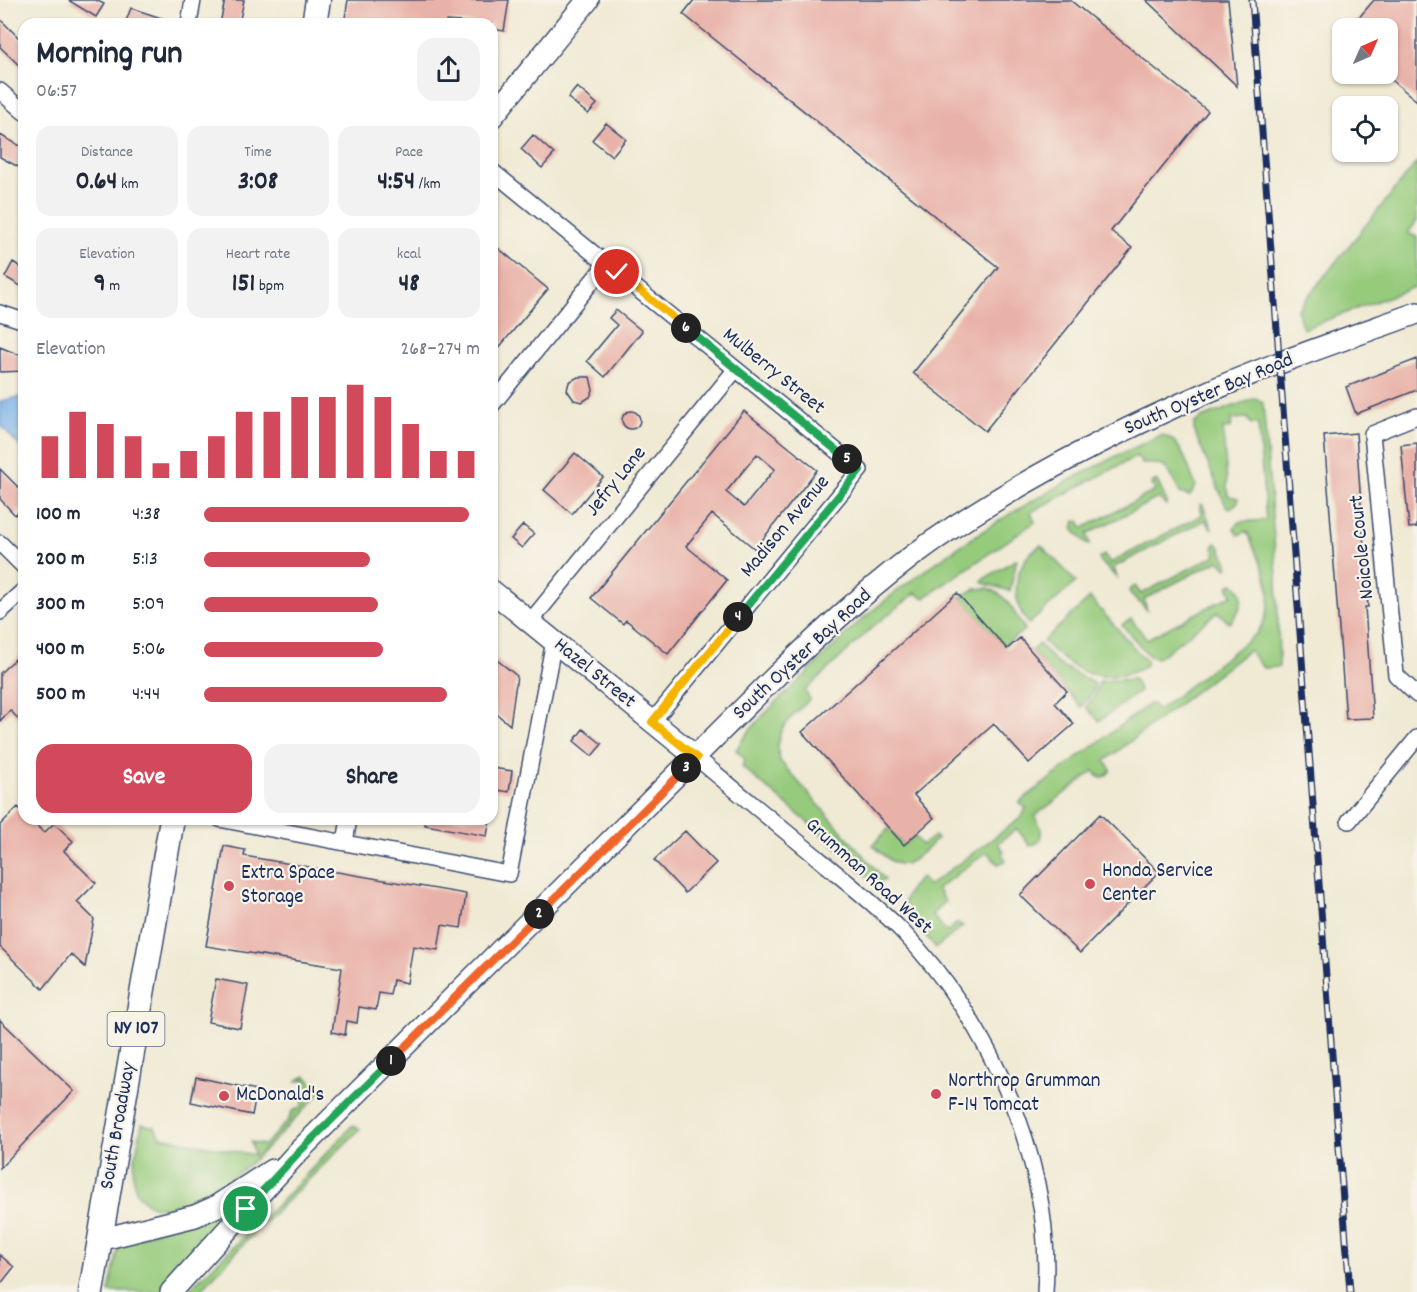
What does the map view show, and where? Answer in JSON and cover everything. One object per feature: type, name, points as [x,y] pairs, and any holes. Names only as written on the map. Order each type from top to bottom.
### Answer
[{"type":"main road","points":[[315,18],[318,0]]},
{"type":"main road","points":[[498,110],[588,0]]},
{"type":"main road","name":"South Oyster Bay Road","points":[[171,1292],[297,1154],[837,618],[930,544],[982,510],[1075,456],[1200,395],[1417,313]]},
{"type":"main road","name":"Hazel Street","points":[[498,596],[697,758]]},
{"type":"main road","name":"South Broadway","points":[[91,1292],[171,825]]},
{"type":"main road","name":"South Oyster Bay Road","points":[[99,1240],[195,1216],[215,1207],[297,1154]]},
{"type":"street","points":[[190,18],[193,0]]},
{"type":"street","points":[[0,91],[18,107]]},
{"type":"street","name":"Mulberry Street","points":[[498,176],[860,470]]},
{"type":"street","points":[[498,398],[607,263]]},
{"type":"street","points":[[0,313],[18,319]]},
{"type":"street","name":"Jefry Lane","points":[[530,622],[736,369]]},
{"type":"street","name":"Noicole Court","points":[[1417,416],[1372,434],[1396,675],[1417,695]]},
{"type":"street","name":"Madison Avenue","points":[[652,722],[860,470]]},
{"type":"street","points":[[0,543],[18,561]]},
{"type":"street","points":[[0,612],[18,596]]},
{"type":"street","points":[[252,825],[509,874],[554,641]]},
{"type":"street","points":[[1349,821],[1417,738]]},
{"type":"street","name":"Grumman Road West","points":[[697,758],[875,906],[923,954],[948,986],[982,1038],[997,1069],[1029,1155],[1040,1208],[1045,1292]]},
{"type":"street","points":[[345,842],[348,825]]},
{"type":"green space","points":[[1417,162],[1417,221],[1408,233],[1417,237],[1417,286],[1303,329],[1297,310]]},
{"type":"green space","points":[[1256,398],[1263,403],[1277,576],[1279,667],[1263,668],[1249,650],[1105,761],[1111,770],[1106,776],[1100,778],[1094,771],[1035,816],[1041,831],[1039,842],[1030,846],[1017,829],[998,843],[1004,852],[1002,854],[1006,861],[998,864],[987,852],[937,889],[945,902],[932,915],[947,932],[957,923],[963,926],[936,948],[906,912],[909,912],[904,902],[910,889],[921,877],[928,886],[1022,817],[1026,808],[1019,803],[1027,796],[1149,704],[1153,704],[1158,710],[1257,633],[1265,620],[1269,607],[1269,594],[1264,570],[1247,531],[1238,535],[1234,528],[1239,522],[1266,520],[1258,424],[1251,424],[1247,418],[1232,419],[1231,428],[1223,429],[1228,496],[1238,498],[1238,502],[1230,508],[1226,506],[1194,431],[1194,424],[1199,419]]},
{"type":"green space","points":[[1161,435],[1174,441],[1183,455],[1196,486],[1190,496],[1180,493],[1163,466],[1142,464],[1137,456],[1031,512],[1035,522],[924,598],[916,593],[876,624],[805,691],[810,699],[789,719],[780,733],[778,750],[780,761],[885,880],[879,882],[865,875],[838,848],[742,767],[745,759],[736,750],[760,719],[859,623],[900,589],[971,538],[1008,515],[1083,473]]},
{"type":"green space","points":[[1157,481],[1167,502],[1166,505],[1158,498],[1087,534],[1090,544],[1087,544],[1073,529],[1075,521],[1079,521],[1083,528],[1155,491],[1152,484]]},
{"type":"green space","points":[[1200,504],[1203,505],[1212,529],[1205,520],[1114,567],[1117,578],[1100,561],[1099,558],[1104,555],[1110,563],[1202,515]]},
{"type":"green space","points":[[1216,543],[1220,546],[1228,565],[1227,568],[1219,560],[1144,599],[1147,610],[1130,593],[1129,590],[1135,586],[1141,594],[1216,555],[1213,547]]},
{"type":"green space","points":[[1041,545],[1076,582],[1029,624],[1018,604],[1017,582],[1025,561]]},
{"type":"green space","points":[[1017,559],[1010,591],[983,583],[982,580]]},
{"type":"green space","points":[[1233,583],[1238,587],[1242,597],[1237,614],[1229,623],[1218,612],[1158,658],[1149,656],[1122,625],[1131,619],[1147,639],[1232,595],[1228,586]]},
{"type":"green space","points":[[988,588],[1006,600],[1025,629],[1004,646],[960,597],[975,589]]},
{"type":"green space","points":[[1090,598],[1146,661],[1144,667],[1117,676],[1093,674],[1071,665],[1043,641]]},
{"type":"green space","points":[[1039,644],[1056,663],[1095,684],[1093,692],[1081,707],[1031,651]]},
{"type":"green space","points":[[1134,679],[1140,691],[1099,721],[1086,707],[1094,697],[1100,681]]},
{"type":"green space","points":[[889,828],[904,845],[914,836],[922,845],[934,836],[937,839],[912,861],[899,864],[883,855],[873,845]]},
{"type":"green space","points":[[306,1076],[321,1092],[270,1145],[233,1177],[213,1190],[168,1207],[156,1207],[146,1203],[139,1195],[134,1184],[134,1170],[142,1124],[155,1127],[161,1137],[254,1155],[251,1142],[264,1145],[288,1121],[292,1111],[302,1107],[306,1080],[296,1081]]},
{"type":"green space","points":[[352,1126],[360,1129],[250,1237],[199,1292],[186,1292],[285,1197]]},
{"type":"green space","points":[[251,1195],[162,1292],[109,1292],[119,1245]]},
{"type":"water","points":[[18,397],[18,444],[0,424],[0,401]]},
{"type":"building","points":[[68,0],[96,0],[104,4],[96,17]]},
{"type":"building","points":[[225,0],[244,0],[240,18],[221,18]]},
{"type":"building","points":[[348,0],[509,0],[504,31],[498,30],[498,18],[345,18]]},
{"type":"building","points":[[694,0],[1070,0],[1208,111],[1111,231],[1132,248],[985,431],[913,373],[998,267],[683,14]]},
{"type":"building","points":[[1146,0],[1228,0],[1237,86]]},
{"type":"building","points":[[1374,0],[1417,0],[1417,101],[1396,84],[1398,18],[1359,18]]},
{"type":"building","points":[[131,8],[161,18],[127,18]]},
{"type":"building","points":[[0,19],[18,37],[18,64],[0,47]]},
{"type":"building","points":[[577,87],[597,104],[588,114],[568,98]]},
{"type":"building","points":[[606,123],[626,139],[612,156],[592,140]]},
{"type":"building","points":[[0,135],[18,145],[18,167],[0,157]]},
{"type":"building","points":[[533,135],[554,154],[542,168],[521,149]]},
{"type":"building","points":[[498,248],[548,289],[498,349]]},
{"type":"building","points":[[13,262],[18,265],[18,285],[5,277]]},
{"type":"building","points":[[616,310],[642,331],[605,377],[587,361],[617,325],[609,318]]},
{"type":"building","points":[[0,347],[18,354],[18,371],[0,372]]},
{"type":"building","points":[[1417,359],[1417,390],[1356,414],[1346,387]]},
{"type":"building","points":[[578,377],[590,377],[593,390],[590,397],[582,402],[574,400],[567,390],[569,382]]},
{"type":"building","points":[[631,411],[637,414],[640,420],[637,426],[631,429],[625,426],[622,420],[625,414]]},
{"type":"building","points":[[744,411],[817,470],[755,549],[712,514],[686,546],[727,580],[668,654],[626,620],[623,624],[591,598]],"holes":[[[757,454],[775,469],[744,507],[726,492]]]},
{"type":"building","points":[[1356,433],[1373,718],[1346,719],[1324,436]]},
{"type":"building","points":[[1417,443],[1417,527],[1409,528],[1401,445]]},
{"type":"building","points":[[575,453],[603,477],[572,514],[544,490]]},
{"type":"building","points":[[0,469],[18,487],[18,512],[15,515],[0,499]]},
{"type":"building","points":[[523,525],[534,534],[522,548],[511,539]]},
{"type":"building","points":[[957,593],[1007,649],[1020,638],[1067,691],[1055,703],[1074,724],[1029,763],[994,724],[914,795],[934,818],[904,845],[802,732]]},
{"type":"building","points":[[18,656],[18,719],[10,710],[0,721],[0,673]]},
{"type":"building","points":[[498,661],[517,676],[510,725],[498,715]]},
{"type":"building","points":[[583,729],[602,744],[592,756],[574,741]]},
{"type":"building","points":[[498,769],[512,771],[509,792],[498,790]]},
{"type":"building","points":[[18,807],[18,825],[36,825],[44,833],[52,825],[56,825],[73,841],[64,851],[96,883],[77,902],[94,919],[85,967],[71,954],[43,989],[0,947],[0,825]]},
{"type":"building","name":"Honda Service Center","points":[[1100,814],[1159,872],[1080,953],[1020,895]]},
{"type":"building","points":[[425,825],[489,825],[487,836]]},
{"type":"building","points":[[685,831],[716,863],[685,893],[654,860]]},
{"type":"building","points":[[224,846],[245,850],[244,856],[466,894],[461,928],[442,925],[438,950],[413,946],[407,983],[393,980],[390,995],[379,993],[376,1010],[359,1007],[357,1023],[347,1021],[345,1035],[332,1032],[342,968],[206,946]]},
{"type":"building","points":[[216,979],[248,985],[240,1028],[208,1022]]},
{"type":"building","points":[[0,1020],[74,1091],[0,1168]]},
{"type":"building","name":"McDonald's","points":[[196,1077],[257,1090],[252,1115],[191,1102]]},
{"type":"building","points":[[0,1255],[14,1267],[0,1285]]},
{"type":"railway","points":[[1252,0],[1350,1292]]},
{"type":"place","name":"Honda Service Center","points":[[1090,884]]},
{"type":"place","name":"Extra Space Storage","points":[[229,886]]},
{"type":"place","name":"Northrop Grumman F-14 Tomcat","points":[[936,1094]]},
{"type":"place","name":"McDonald's","points":[[224,1096]]},
{"type":"route","points":[[246,1209],[297,1154],[697,758],[652,722],[860,470],[617,272]]}]
